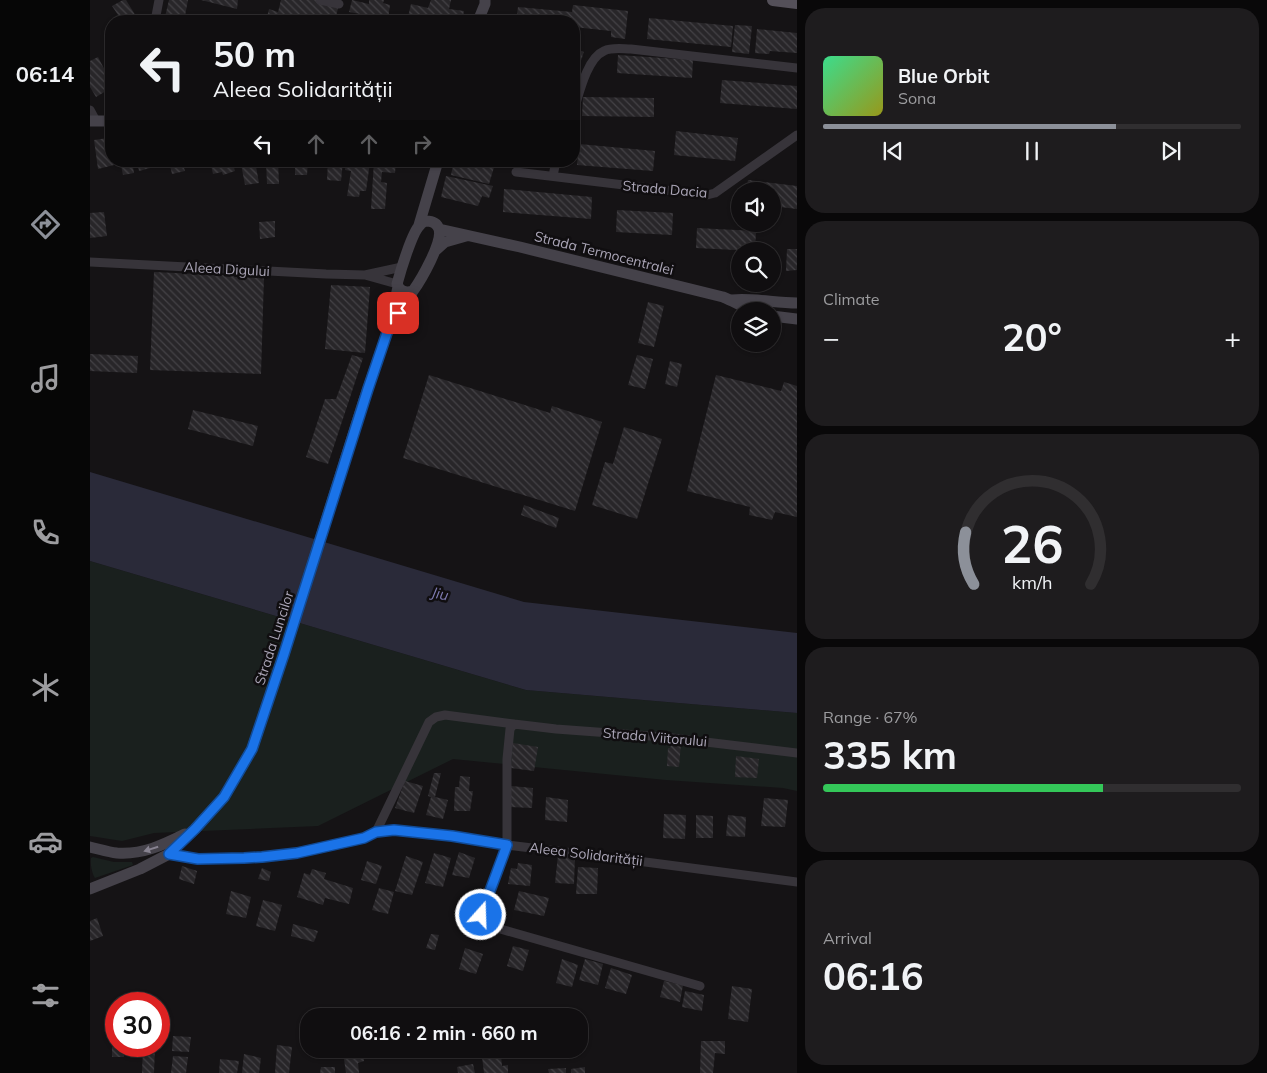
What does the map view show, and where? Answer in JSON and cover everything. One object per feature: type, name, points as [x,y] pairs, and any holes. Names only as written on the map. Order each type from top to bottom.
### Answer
[{"type":"main road","points":[[773,0],[797,3]]},
{"type":"main road","points":[[480,15],[486,1]]},
{"type":"main road","points":[[420,225],[436,167]]},
{"type":"main road","points":[[430,190],[435,225]]},
{"type":"main road","points":[[420,225],[426,221],[435,225]]},
{"type":"main road","name":"Strada Luncilor","points":[[90,889],[140,869],[169,854],[224,797],[252,749],[390,324],[402,267],[415,232],[420,225]]},
{"type":"main road","name":"Strada Luncilor","points":[[390,324],[422,279],[435,251],[438,240],[435,225]]},
{"type":"main road","name":"Strada Termocentralei","points":[[435,225],[735,302]]},
{"type":"main road","points":[[435,251],[445,242],[468,235]]},
{"type":"main road","points":[[397,286],[404,292],[413,291]]},
{"type":"main road","name":"Strada Termocentralei","points":[[732,300],[746,298],[797,304]]},
{"type":"main road","points":[[781,317],[797,319]]},
{"type":"main road","points":[[90,847],[115,853],[149,850],[195,829]]},
{"type":"street","points":[[156,15],[159,0]]},
{"type":"street","points":[[320,0],[339,4]]},
{"type":"street","points":[[580,91],[593,60],[603,51],[613,48],[797,68]]},
{"type":"street","points":[[90,110],[93,121]]},
{"type":"street","name":"Strada Dacia","points":[[516,172],[707,195],[715,193],[797,135]]},
{"type":"street","points":[[553,176],[555,167]]},
{"type":"street","name":"Aleea Digului","points":[[90,262],[365,275],[402,267]]},
{"type":"street","name":"Aleea Digului","points":[[365,275],[397,286]]},
{"type":"street","name":"Strada Viitorului","points":[[376,832],[429,722],[436,717],[444,715],[556,729],[664,737],[797,753]]},
{"type":"street","points":[[514,724],[510,729],[507,760],[507,845],[481,915],[484,921],[490,926],[700,986]]},
{"type":"street","name":"Aleea Solidarității","points":[[169,854],[198,859],[244,858],[297,853],[364,838],[376,832],[394,830],[797,882]]},
{"type":"shaded area","points":[[90,561],[526,690],[797,713],[797,791],[783,788],[666,780],[453,759],[318,826],[154,833],[122,841],[90,836]]},
{"type":"shaded area","points":[[91,858],[114,862],[132,862],[133,865],[95,878],[91,865]]},
{"type":"water","name":"Jiu","points":[[90,472],[524,602],[797,633],[797,713],[526,690],[90,561]]},
{"type":"building","points":[[126,0],[135,15],[118,15],[112,6]]},
{"type":"building","points":[[169,0],[188,0],[185,15],[165,15]]},
{"type":"building","points":[[201,0],[238,0],[237,9]]},
{"type":"building","points":[[281,0],[318,0],[339,4],[336,15],[268,15],[269,9],[278,12]]},
{"type":"building","points":[[352,0],[369,4],[369,0],[384,0],[383,3],[390,5],[389,15],[366,15],[349,12]]},
{"type":"building","points":[[431,0],[451,0],[449,9],[464,11],[463,15],[408,15],[411,4],[428,8]]},
{"type":"building","points":[[573,5],[628,11],[625,39],[611,37],[611,31],[580,28],[580,15],[517,15],[518,7],[572,12]]},
{"type":"building","points":[[649,18],[733,26],[731,47],[647,39]]},
{"type":"building","points":[[735,25],[752,26],[749,54],[732,52]]},
{"type":"building","points":[[757,29],[797,33],[797,53],[770,51],[769,54],[755,53]]},
{"type":"building","points":[[580,50],[584,52],[580,63]]},
{"type":"building","points":[[618,55],[693,60],[692,78],[617,73]]},
{"type":"building","points":[[98,57],[105,70],[105,92],[96,97],[90,87],[90,61]]},
{"type":"building","points":[[722,80],[797,86],[797,109],[720,103]]},
{"type":"building","points":[[583,97],[654,98],[654,117],[582,116]]},
{"type":"building","points":[[676,131],[738,138],[735,161],[674,155]]},
{"type":"building","points":[[105,138],[106,167],[98,169],[94,140]]},
{"type":"building","points":[[580,144],[655,151],[653,171],[580,165]]},
{"type":"building","points":[[121,167],[133,167],[134,173],[123,175]]},
{"type":"building","points":[[138,167],[154,167],[139,171]]},
{"type":"building","points":[[170,167],[184,167],[185,171],[172,174]]},
{"type":"building","points":[[211,167],[234,167],[235,171],[223,175],[222,172],[213,174]]},
{"type":"building","points":[[242,167],[256,167],[259,183],[245,185]]},
{"type":"building","points":[[266,167],[278,167],[279,184],[267,184]]},
{"type":"building","points":[[295,167],[308,167],[307,175],[295,175]]},
{"type":"building","points":[[328,167],[342,167],[341,181],[327,180]]},
{"type":"building","points":[[345,167],[369,167],[366,191],[360,191],[359,197],[347,196],[351,171],[345,170]]},
{"type":"building","points":[[374,167],[396,167],[395,173],[382,172],[381,182],[387,183],[385,209],[371,209]]},
{"type":"building","points":[[453,167],[494,167],[489,184],[451,175]]},
{"type":"building","points":[[446,176],[493,186],[489,198],[482,196],[478,206],[441,197]]},
{"type":"building","points":[[748,180],[764,182],[748,182]]},
{"type":"building","points":[[781,184],[797,186],[797,209],[781,207]]},
{"type":"building","points":[[504,189],[592,197],[591,219],[503,212]]},
{"type":"building","points":[[617,210],[673,213],[672,235],[616,232]]},
{"type":"building","points":[[104,212],[107,236],[90,238],[90,213]]},
{"type":"building","points":[[275,221],[275,237],[260,239],[259,222]]},
{"type":"building","points":[[697,228],[731,230],[731,232],[756,232],[755,242],[731,242],[731,250],[696,248]]},
{"type":"building","points":[[787,249],[797,249],[797,270],[786,271]]},
{"type":"building","points":[[154,272],[264,277],[261,374],[150,370]]},
{"type":"building","points":[[331,285],[370,287],[365,353],[325,349]]},
{"type":"building","points":[[648,302],[664,306],[654,347],[638,343]]},
{"type":"building","points":[[90,354],[138,356],[137,373],[90,371]]},
{"type":"building","points":[[352,355],[363,358],[328,464],[306,457],[325,399],[336,399]]},
{"type":"building","points":[[637,355],[653,359],[645,389],[628,385]]},
{"type":"building","points":[[670,361],[682,364],[677,387],[665,384]]},
{"type":"building","points":[[429,375],[550,413],[552,406],[602,422],[575,511],[403,458]]},
{"type":"building","points":[[716,375],[781,391],[784,382],[797,386],[797,517],[775,512],[772,520],[749,515],[750,507],[687,491]]},
{"type":"building","points":[[193,410],[258,426],[253,446],[188,429]]},
{"type":"building","points":[[624,427],[662,439],[637,519],[592,505],[605,462],[613,464]]},
{"type":"building","points":[[524,505],[559,518],[556,528],[521,515]]},
{"type":"building","points":[[672,742],[681,743],[679,767],[667,766],[668,748],[670,748]]},
{"type":"building","points":[[513,743],[538,747],[534,771],[511,768]]},
{"type":"building","points":[[736,756],[759,759],[757,778],[735,777]]},
{"type":"building","points":[[434,773],[441,773],[435,797],[448,800],[443,819],[426,815],[431,797],[428,796]]},
{"type":"building","points":[[460,776],[470,777],[469,791],[473,791],[470,811],[454,811],[455,787],[459,787]]},
{"type":"building","points":[[405,781],[423,786],[414,813],[395,808]]},
{"type":"building","points":[[511,786],[533,788],[532,808],[510,807]]},
{"type":"building","points":[[546,797],[568,800],[567,822],[545,820]]},
{"type":"building","points":[[764,798],[788,800],[785,827],[761,826]]},
{"type":"building","points":[[664,814],[686,815],[685,839],[663,838]]},
{"type":"building","points":[[696,815],[713,816],[713,838],[696,838]]},
{"type":"building","points":[[728,815],[746,817],[745,837],[726,836]]},
{"type":"building","points":[[459,852],[475,858],[469,878],[452,875]]},
{"type":"building","points":[[434,853],[451,858],[443,887],[425,883]]},
{"type":"building","points":[[558,855],[575,857],[574,884],[555,883]]},
{"type":"building","points":[[406,856],[423,862],[412,895],[395,891]]},
{"type":"building","points":[[367,861],[382,866],[376,884],[361,880]]},
{"type":"building","points":[[518,863],[532,865],[530,886],[508,884],[511,868],[517,869]]},
{"type":"building","points":[[182,866],[197,871],[194,884],[179,879]]},
{"type":"building","points":[[578,867],[598,868],[597,894],[576,894]]},
{"type":"building","points":[[262,868],[271,872],[269,881],[258,879]]},
{"type":"building","points":[[312,869],[326,873],[324,879],[353,888],[349,904],[325,898],[323,905],[297,897],[304,873],[310,875]]},
{"type":"building","points":[[379,888],[394,892],[388,914],[372,910]]},
{"type":"building","points":[[231,891],[251,897],[246,918],[226,914]]},
{"type":"building","points":[[519,891],[549,898],[544,916],[514,910]]},
{"type":"building","points":[[263,900],[282,905],[275,931],[256,926]]},
{"type":"building","points":[[97,918],[103,936],[90,941],[90,921]]},
{"type":"building","points":[[293,924],[318,931],[314,942],[291,936]]},
{"type":"building","points":[[431,934],[439,935],[435,950],[426,948]]},
{"type":"building","points":[[513,946],[529,950],[523,971],[507,966]]},
{"type":"building","points":[[465,948],[483,954],[476,974],[459,969]]},
{"type":"building","points":[[562,959],[578,965],[572,987],[556,983]]},
{"type":"building","points":[[585,959],[603,964],[598,985],[579,980]]},
{"type":"building","points":[[611,968],[632,975],[626,994],[605,988]]},
{"type":"building","points":[[664,981],[683,985],[680,1002],[660,997]]},
{"type":"building","points":[[732,986],[752,989],[748,1022],[728,1019]]},
{"type":"building","points":[[685,991],[704,995],[702,1011],[682,1007]]},
{"type":"building","points":[[173,1036],[191,1037],[189,1052],[172,1051]]},
{"type":"building","points":[[701,1041],[725,1041],[725,1054],[715,1053],[713,1073],[700,1073]]},
{"type":"building","points":[[277,1045],[292,1047],[289,1073],[275,1073]]},
{"type":"building","points":[[244,1054],[261,1058],[259,1073],[242,1073]]},
{"type":"building","points":[[173,1056],[188,1057],[186,1073],[171,1073]]},
{"type":"building","points":[[143,1057],[155,1057],[154,1073],[142,1073]]},
{"type":"building","points":[[364,1058],[364,1061],[358,1063],[359,1073],[346,1073],[344,1059]]},
{"type":"building","points":[[482,1058],[501,1058],[502,1066],[508,1065],[508,1073],[484,1073]]},
{"type":"building","points":[[220,1059],[239,1061],[237,1073],[219,1073]]},
{"type":"building","points":[[473,1064],[475,1073],[458,1073],[457,1067]]},
{"type":"building","points":[[321,1067],[335,1067],[335,1073],[320,1073]]},
{"type":"building","points":[[585,1067],[585,1073],[571,1073],[571,1069]]},
{"type":"building","points":[[566,1068],[566,1073],[549,1073],[548,1069]]},
{"type":"route","points":[[398,313],[390,324],[368,389],[252,749],[224,797],[169,854],[198,859],[262,857],[297,853],[364,838],[376,832],[394,830],[452,836],[507,845],[481,915]]}]
